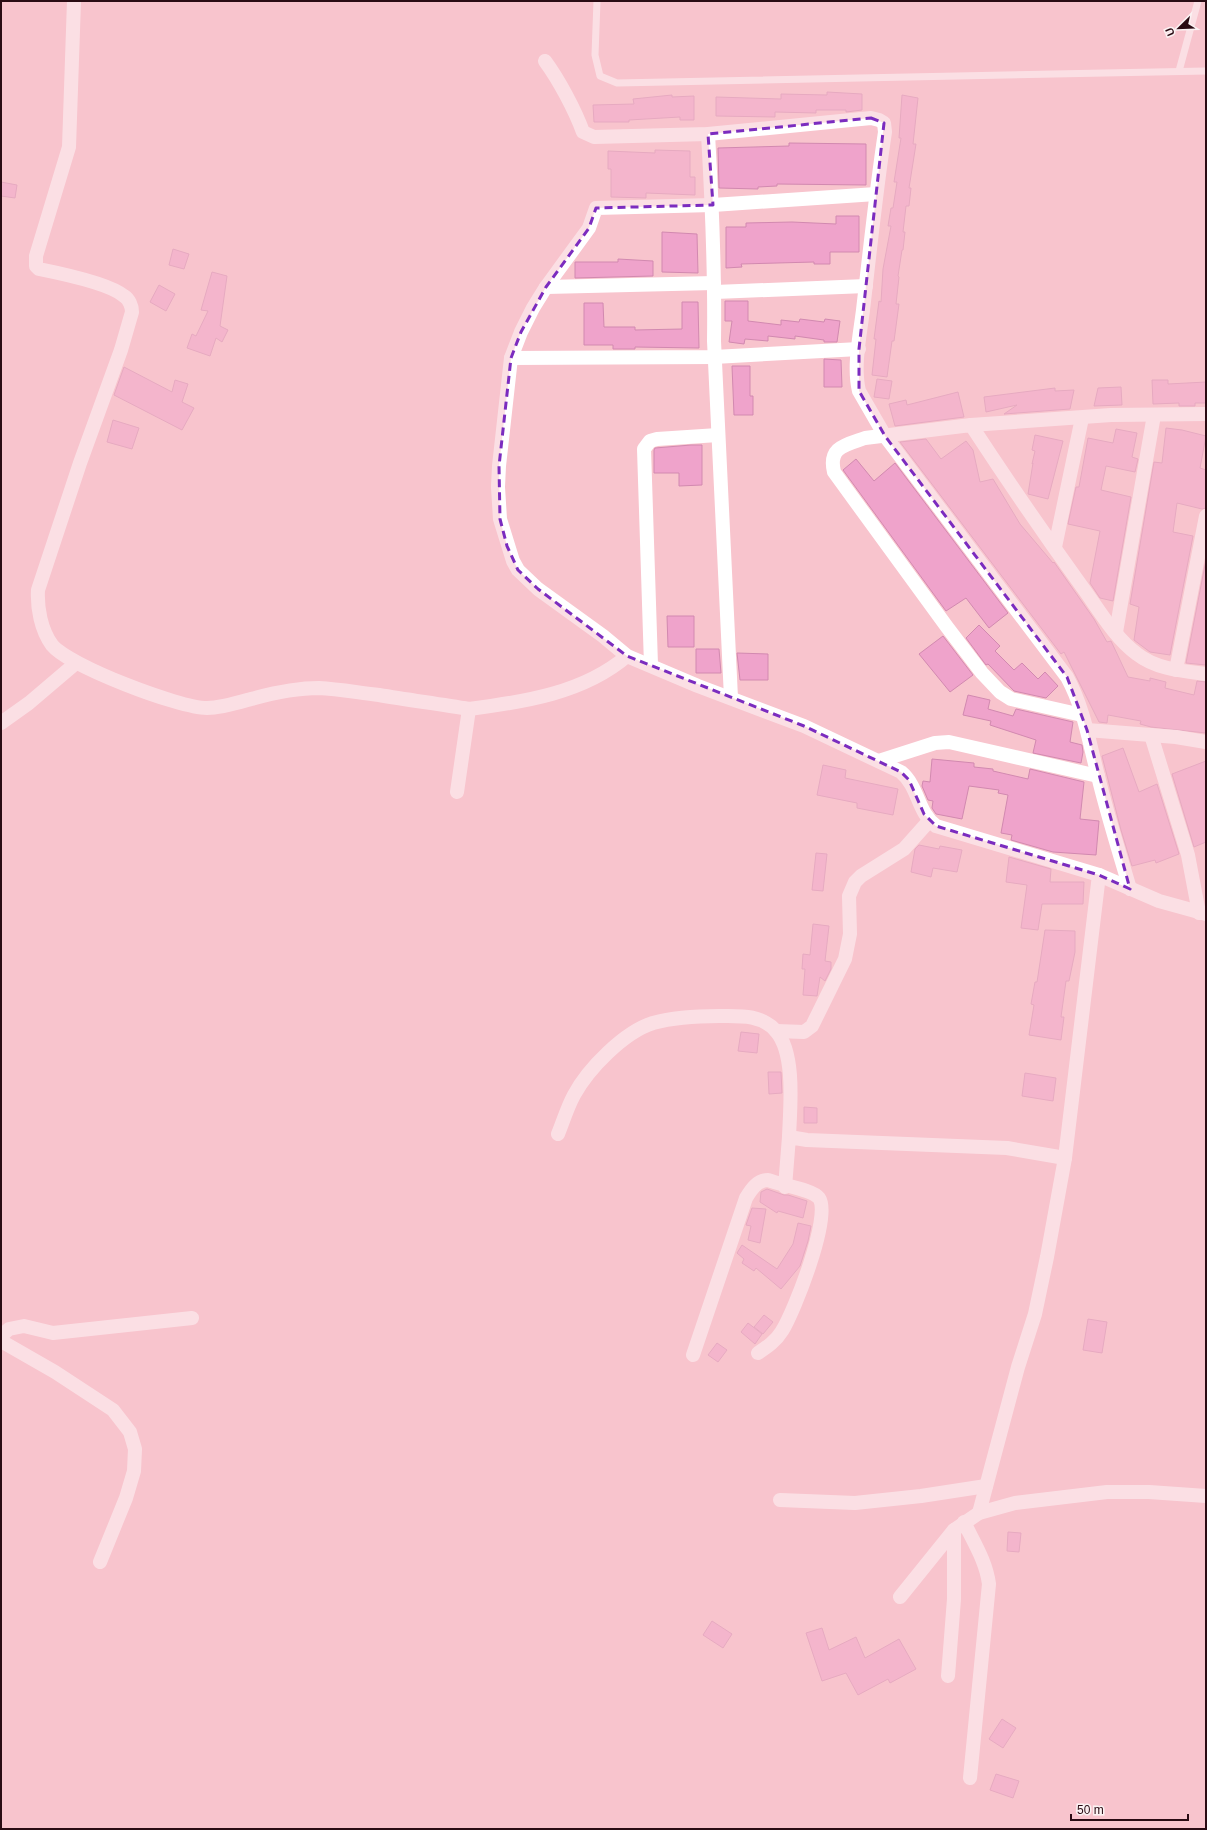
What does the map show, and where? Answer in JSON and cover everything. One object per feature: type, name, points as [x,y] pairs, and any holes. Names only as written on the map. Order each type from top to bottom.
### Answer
[{"type":"street","points":[[74,1],[69,147],[36,256],[36,266],[39,269],[97,282],[124,295],[132,310],[121,350],[80,463],[38,590],[37,601],[39,613],[44,630],[51,644],[66,657],[76,663],[152,694],[191,707],[208,708],[218,707],[268,694],[319,688],[358,692],[469,709],[512,703],[574,687],[600,676],[627,656]]},
{"type":"street","points":[[545,61],[553,72],[579,120],[583,132],[594,137],[708,134],[871,118],[879,120],[884,124],[859,350],[857,384],[859,391],[885,436],[1061,670],[1072,687],[1087,730],[1098,776],[1130,889]]},
{"type":"street","points":[[708,134],[713,205],[715,288],[714,357],[731,698]]},
{"type":"street","points":[[876,194],[713,205],[596,208],[589,228],[546,287],[521,332],[511,358],[498,487],[500,519],[511,556],[518,570],[538,589],[603,636],[627,656],[804,726],[879,761],[906,776],[924,814],[929,821],[946,830],[1098,875],[1159,901],[1202,914]]},
{"type":"street","points":[[546,287],[715,288],[866,286]]},
{"type":"street","points":[[511,358],[714,357],[859,350]]},
{"type":"street","points":[[1082,715],[1011,699],[996,688],[947,627],[834,472],[832,463],[833,455],[837,450],[848,444],[865,438],[971,424],[1111,415],[1206,414]]},
{"type":"street","points":[[1116,632],[1154,415]]},
{"type":"street","points":[[1055,547],[1082,418]]},
{"type":"street","points":[[971,424],[1030,514],[1116,632],[1135,653],[1144,659],[1176,670],[1206,674]]},
{"type":"street","points":[[651,666],[644,449],[650,441],[657,439],[718,435]]},
{"type":"street","points":[[1176,670],[1206,516]]},
{"type":"street","points":[[1,723],[29,703],[76,663]]},
{"type":"street","points":[[456,792],[469,709]]},
{"type":"street","points":[[1087,730],[1151,735],[1206,742]]},
{"type":"street","points":[[1151,735],[1188,855],[1202,914]]},
{"type":"street","points":[[879,761],[935,743],[949,742],[1098,776]]},
{"type":"street","points":[[776,1031],[804,1032],[812,1026],[845,959],[850,934],[849,896],[855,882],[861,876],[904,849],[929,821]]},
{"type":"street","points":[[980,1513],[1018,1367],[1035,1314],[1047,1257],[1065,1158],[1098,875]]},
{"type":"street","points":[[558,1134],[574,1096],[585,1077],[609,1050],[640,1029],[652,1024],[686,1017],[748,1016],[763,1021],[776,1031],[788,1060],[791,1085],[785,1186]]},
{"type":"street","points":[[789,1137],[807,1140],[1007,1148],[1065,1158]]},
{"type":"street","points":[[693,1355],[746,1198],[752,1189],[764,1180],[813,1193],[820,1200],[821,1213],[819,1237],[793,1311],[782,1331],[770,1345],[758,1353]]},
{"type":"street","points":[[1,1336],[9,1329],[19,1326],[53,1333],[192,1318]]},
{"type":"street","points":[[1,1341],[55,1372],[113,1410],[130,1432],[135,1449],[134,1471],[126,1498],[100,1562]]},
{"type":"street","points":[[780,1500],[855,1503],[921,1496],[986,1486]]},
{"type":"street","points":[[900,1597],[959,1526],[980,1513],[1015,1503],[1107,1492],[1150,1492],[1206,1496]]},
{"type":"street","points":[[948,1676],[959,1526]]},
{"type":"street","points":[[959,1526],[983,1558],[990,1584],[970,1778]]},
{"type":"lane","points":[[597,1],[595,55],[600,76],[617,83],[1206,71]]},
{"type":"lane","points":[[1179,71],[1198,1]]},
{"type":"highlighted area","points":[[871,118],[884,123],[859,349],[859,391],[885,436],[1067,677],[1087,730],[1130,889],[1099,875],[936,826],[924,814],[909,780],[901,772],[804,726],[627,656],[538,589],[518,570],[507,546],[500,519],[499,466],[511,358],[521,332],[546,287],[589,228],[596,208],[713,205],[708,134]]},
{"type":"building","points":[[827,92],[862,94],[862,110],[846,112],[846,110],[816,110],[816,113],[775,112],[775,117],[716,116],[716,97],[781,99],[781,94],[827,95]]},
{"type":"building","points":[[672,95],[672,97],[694,96],[694,120],[680,120],[680,117],[629,120],[629,122],[594,122],[593,105],[634,104],[633,99]]},
{"type":"building","points":[[902,95],[918,98],[913,144],[916,144],[909,188],[911,188],[909,206],[906,206],[903,232],[905,232],[903,250],[898,276],[896,304],[899,304],[887,377],[872,375],[876,339],[874,339],[879,301],[881,302],[883,269],[891,226],[888,226],[891,208],[893,208],[897,182],[894,182],[901,138],[899,138]]},
{"type":"building","points":[[789,143],[866,144],[866,185],[777,184],[777,186],[758,187],[758,189],[719,188],[718,148],[789,146]]},
{"type":"building","points":[[655,150],[690,151],[690,177],[695,177],[695,195],[646,193],[646,198],[611,197],[611,169],[608,169],[608,151],[655,153]]},
{"type":"building","points":[[1,182],[17,185],[15,198],[1,196]]},
{"type":"building","points":[[836,216],[859,216],[859,252],[830,252],[830,264],[814,264],[814,262],[741,264],[742,267],[726,268],[726,227],[746,227],[746,223],[792,222],[836,224]]},
{"type":"building","points":[[662,232],[697,234],[698,273],[662,272]]},
{"type":"building","points":[[173,249],[189,254],[184,269],[169,265]]},
{"type":"building","points":[[618,259],[653,261],[653,276],[575,278],[575,262],[618,262]]},
{"type":"building","points":[[212,272],[227,276],[220,326],[228,330],[222,342],[216,338],[210,356],[187,348],[192,334],[196,336],[208,311],[201,310]]},
{"type":"building","points":[[159,285],[175,294],[166,311],[150,302]]},
{"type":"building","points":[[725,301],[748,301],[748,321],[781,325],[781,320],[799,322],[800,319],[824,322],[825,319],[840,321],[837,342],[824,342],[824,340],[795,336],[795,339],[768,336],[768,341],[745,339],[744,344],[729,342],[732,321],[725,321]]},
{"type":"building","points":[[682,302],[698,302],[699,348],[635,347],[635,349],[613,349],[613,345],[584,345],[584,303],[603,303],[604,327],[635,327],[635,330],[682,329]]},
{"type":"building","points":[[824,359],[841,360],[842,387],[824,387]]},
{"type":"building","points":[[732,366],[750,366],[750,396],[753,396],[753,415],[734,415]]},
{"type":"building","points":[[124,367],[172,392],[175,380],[188,384],[182,402],[194,408],[182,430],[114,395]]},
{"type":"building","points":[[877,379],[892,381],[889,399],[874,397]]},
{"type":"building","points":[[1152,380],[1168,380],[1168,384],[1206,382],[1206,403],[1195,403],[1195,406],[1179,406],[1179,403],[1153,404]]},
{"type":"building","points":[[1121,387],[1122,405],[1094,406],[1098,388]]},
{"type":"building","points":[[1055,388],[1055,391],[1074,390],[1070,409],[1004,414],[1017,405],[986,412],[984,397]]},
{"type":"building","points":[[958,392],[964,417],[895,426],[889,404],[906,400],[907,405]]},
{"type":"building","points":[[113,420],[139,428],[132,449],[107,442]]},
{"type":"building","points":[[1166,428],[1206,436],[1200,468],[1206,470],[1206,508],[1202,509],[1177,503],[1173,532],[1193,536],[1170,655],[1150,652],[1134,640],[1139,607],[1130,604],[1154,462],[1162,463]]},
{"type":"building","points":[[1116,429],[1137,433],[1132,457],[1138,459],[1135,472],[1106,466],[1101,490],[1131,497],[1113,601],[1100,598],[1090,583],[1100,531],[1068,524],[1076,487],[1079,487],[1088,438],[1113,443]]},
{"type":"building","points":[[1035,435],[1063,441],[1048,499],[1028,494],[1035,451],[1032,450]]},
{"type":"building","points":[[926,439],[941,459],[966,441],[973,450],[980,482],[993,479],[1020,524],[1053,563],[1054,562],[1094,619],[1107,642],[1111,641],[1128,677],[1150,681],[1150,678],[1166,682],[1165,688],[1194,695],[1197,681],[1206,682],[1206,733],[1151,727],[1140,724],[1141,721],[1108,715],[1107,723],[1099,722],[1064,652],[1061,654],[900,442]]},
{"type":"building","points":[[702,445],[702,485],[679,486],[679,473],[654,473],[655,448]]},
{"type":"building","points":[[856,459],[874,481],[895,463],[1008,613],[989,628],[966,598],[946,611],[843,470]]},
{"type":"building","points":[[1206,560],[1206,665],[1186,663]]},
{"type":"building","points":[[667,616],[694,616],[694,647],[668,647]]},
{"type":"building","points":[[979,625],[1000,646],[995,651],[1014,670],[1022,663],[1038,679],[1045,672],[1058,686],[1046,698],[1014,691],[988,664],[986,665],[966,638]]},
{"type":"building","points":[[943,636],[973,675],[950,692],[919,654]]},
{"type":"building","points":[[696,649],[719,649],[721,673],[696,673]]},
{"type":"building","points":[[737,653],[768,654],[768,680],[740,680]]},
{"type":"building","points":[[968,695],[990,700],[988,709],[1013,716],[1016,709],[1073,722],[1070,742],[1082,745],[1083,752],[1081,763],[1033,753],[1036,740],[990,725],[991,721],[963,715]]},
{"type":"building","points":[[1123,748],[1139,792],[1157,784],[1179,854],[1156,863],[1155,860],[1132,866],[1102,756]]},
{"type":"building","points":[[932,759],[974,763],[974,767],[993,769],[993,771],[1028,779],[1030,769],[1084,782],[1080,819],[1099,821],[1096,855],[1053,852],[1011,840],[1012,835],[1001,833],[1008,795],[998,793],[999,790],[969,786],[962,819],[936,814],[932,808],[933,801],[928,800],[922,786],[923,781],[930,782]]},
{"type":"building","points":[[1206,761],[1206,842],[1194,847],[1172,774]]},
{"type":"building","points":[[823,765],[846,770],[845,778],[898,789],[893,815],[857,808],[857,803],[817,795]]},
{"type":"building","points":[[919,845],[939,849],[940,846],[962,850],[957,872],[933,868],[931,877],[911,872],[915,849]]},
{"type":"building","points":[[816,853],[827,854],[823,891],[812,890]]},
{"type":"building","points":[[1009,857],[1051,869],[1050,882],[1084,882],[1083,904],[1042,904],[1038,930],[1021,928],[1027,885],[1006,882]]},
{"type":"building","points":[[813,924],[829,926],[825,961],[831,962],[831,969],[825,981],[820,977],[817,996],[803,995],[805,969],[802,969],[803,954],[810,955]]},
{"type":"building","points":[[1045,930],[1075,931],[1075,952],[1069,981],[1066,981],[1061,1017],[1064,1017],[1061,1040],[1029,1035],[1034,1005],[1031,1004],[1035,982],[1037,982]]},
{"type":"building","points":[[741,1032],[759,1034],[757,1053],[738,1051]]},
{"type":"building","points":[[768,1072],[781,1072],[782,1093],[769,1094]]},
{"type":"building","points":[[1025,1073],[1056,1078],[1053,1101],[1022,1096]]},
{"type":"building","points":[[804,1107],[817,1108],[817,1123],[804,1123]]},
{"type":"building","points":[[767,1189],[807,1201],[803,1218],[778,1211],[777,1213],[760,1202],[761,1192]]},
{"type":"building","points":[[752,1208],[766,1209],[760,1243],[748,1240],[751,1226],[746,1225]]},
{"type":"building","points":[[798,1223],[811,1226],[808,1241],[800,1266],[781,1289],[756,1268],[754,1271],[742,1263],[744,1259],[737,1253],[742,1245],[777,1269],[793,1244]]},
{"type":"building","points":[[764,1315],[773,1322],[763,1334],[754,1327]]},
{"type":"building","points":[[1088,1319],[1107,1322],[1102,1353],[1083,1350]]},
{"type":"building","points":[[748,1323],[762,1334],[755,1344],[741,1332]]},
{"type":"building","points":[[717,1343],[727,1350],[718,1362],[708,1355]]},
{"type":"building","points":[[1008,1532],[1021,1533],[1019,1552],[1007,1551]]},
{"type":"building","points":[[712,1621],[732,1634],[723,1648],[703,1635]]},
{"type":"building","points":[[822,1628],[829,1650],[856,1637],[865,1658],[899,1639],[916,1669],[890,1683],[888,1679],[858,1695],[846,1673],[822,1681],[806,1633]]},
{"type":"building","points":[[1002,1719],[1016,1728],[1003,1748],[989,1739]]},
{"type":"building","points":[[996,1774],[1019,1781],[1013,1798],[990,1790]]}]
